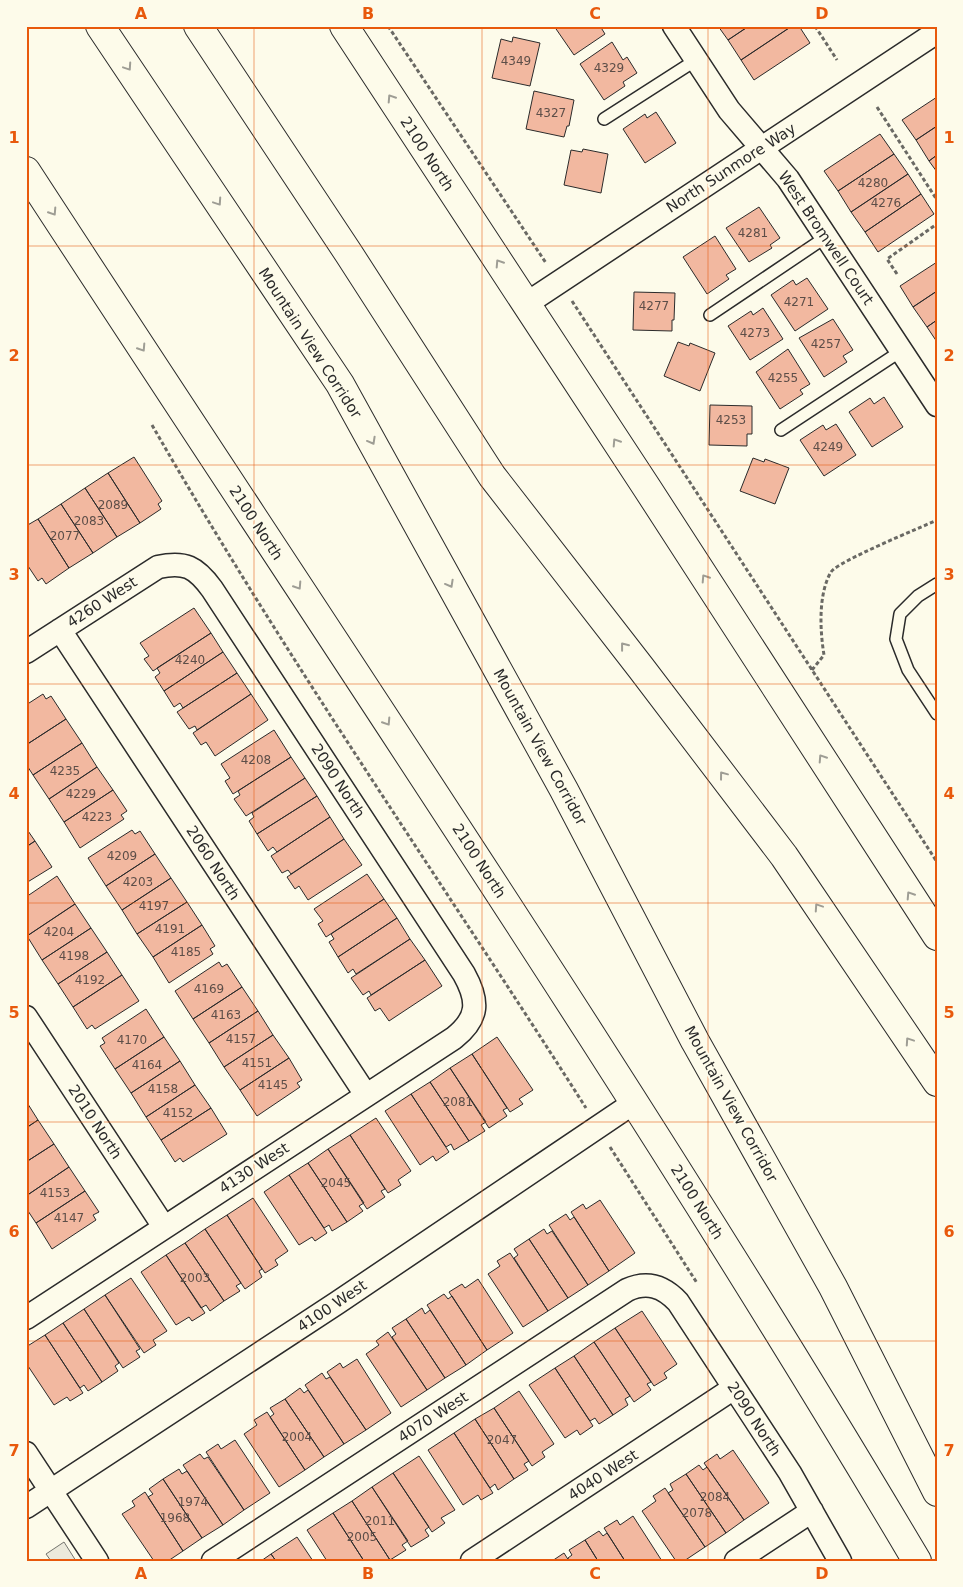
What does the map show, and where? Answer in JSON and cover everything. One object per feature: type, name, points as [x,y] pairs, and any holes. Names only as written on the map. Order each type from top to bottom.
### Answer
[{"type":"main road","name":"Mountain View Corridor","points":[[100,26],[340,384],[564,790],[695,1042],[833,1287],[937,1492]]},
{"type":"main road","points":[[198,26],[349,254],[492,476],[784,856],[937,1082]]},
{"type":"main road","name":"2100 North","points":[[344,26],[937,936]]},
{"type":"main road","name":"2100 North","points":[[26,171],[635,1102],[796,1360],[917,1561]]},
{"type":"street","name":"West Bromwell Court","points":[[674,26],[729,110],[788,179],[937,405]]},
{"type":"street","name":"North Sunmore Way","points":[[526,304],[937,32]]},
{"type":"street","name":"4260 West","points":[[26,652],[148,572],[170,564],[182,565]]},
{"type":"street","name":"2090 North","points":[[182,565],[194,569],[212,589],[464,974],[473,992],[475,1012]]},
{"type":"street","name":"2060 North","points":[[60,630],[366,1095]]},
{"type":"street","name":"4130 West","points":[[26,1318],[458,1034],[470,1022],[475,1012]]},
{"type":"street","name":"2010 North","points":[[26,1018],[164,1227]]},
{"type":"street","name":"4100 West","points":[[26,1507],[337,1303],[635,1102]]},
{"type":"street","name":"4070 West","points":[[213,1561],[627,1290],[637,1286],[656,1286]]},
{"type":"street","name":"2090 North","points":[[656,1286],[678,1302],[790,1473],[840,1561]]},
{"type":"street","name":"4040 West","points":[[472,1561],[734,1388]]},
{"type":"street","points":[[26,1453],[97,1561]]},
{"type":"street","points":[[736,1561],[812,1511]]},
{"type":"lane","points":[[604,119],[696,60]]},
{"type":"lane","points":[[710,315],[826,237]]},
{"type":"lane","points":[[781,430],[901,351]]},
{"type":"lane","points":[[937,584],[918,596],[900,614],[896,639],[908,670],[937,714]]},
{"type":"path","points":[[388,26],[532,242]]},
{"type":"path","points":[[815,26],[837,60]]},
{"type":"path","points":[[877,107],[937,200]]},
{"type":"path","points":[[897,274],[887,259],[937,224]]},
{"type":"path","points":[[590,327],[937,862]]},
{"type":"path","points":[[152,425],[193,497],[288,652],[577,1094]]},
{"type":"path","points":[[812,670],[824,655],[820,634],[822,609],[825,588],[832,571],[850,559],[937,520]]},
{"type":"shaded area","points":[[64,1542],[76,1561],[51,1561],[46,1554]]},
{"type":"building","points":[[554,26],[600,26],[605,34],[574,55]]},
{"type":"building","points":[[718,26],[749,26],[728,40]]},
{"type":"building","points":[[749,26],[792,26],[741,60],[728,40]]},
{"type":"building","points":[[792,26],[799,26],[810,43],[754,80],[741,60]]},
{"type":"building","points":[[513,37],[540,43],[530,86],[492,78],[501,39],[512,42]]},
{"type":"building","points":[[612,42],[623,60],[627,57],[637,73],[623,82],[625,86],[604,100],[580,64]]},
{"type":"building","points":[[534,91],[574,100],[569,126],[567,126],[564,137],[526,129]]},
{"type":"building","points":[[937,97],[937,126],[916,140],[902,120]]},
{"type":"building","points":[[656,112],[676,143],[645,163],[623,129],[645,114],[647,118]]},
{"type":"building","points":[[937,126],[937,155],[929,161],[916,140]]},
{"type":"building","points":[[880,134],[894,154],[838,191],[824,171]]},
{"type":"building","points":[[583,149],[608,154],[601,193],[564,185],[571,150],[582,152]]},
{"type":"building","points":[[894,154],[908,174],[851,212],[838,191]]},
{"type":"building","points":[[937,155],[937,172],[929,161]]},
{"type":"building","points":[[908,174],[921,194],[865,232],[851,212]]},
{"type":"building","points":[[921,194],[934,214],[878,252],[865,232]]},
{"type":"building","points":[[759,207],[780,238],[770,245],[772,248],[749,262],[726,228]]},
{"type":"building","points":[[715,236],[736,269],[726,275],[729,279],[707,294],[683,257]]},
{"type":"building","points":[[937,262],[937,291],[913,307],[900,286]]},
{"type":"building","points":[[807,278],[828,309],[795,331],[771,295],[793,280],[796,285]]},
{"type":"building","points":[[937,291],[937,320],[927,327],[913,307]]},
{"type":"building","points":[[634,292],[675,293],[672,331],[633,330]]},
{"type":"building","points":[[763,308],[783,339],[750,360],[728,326],[751,311],[753,315]]},
{"type":"building","points":[[833,319],[853,350],[843,356],[847,362],[824,377],[799,338]]},
{"type":"building","points":[[937,320],[937,342],[927,327]]},
{"type":"building","points":[[678,342],[689,346],[690,343],[715,353],[700,391],[664,376]]},
{"type":"building","points":[[788,349],[810,384],[800,390],[803,394],[780,409],[756,372]]},
{"type":"building","points":[[884,397],[903,427],[872,447],[849,412],[870,398],[874,404]]},
{"type":"building","points":[[710,405],[752,406],[752,434],[747,434],[747,446],[709,445]]},
{"type":"building","points":[[836,424],[856,455],[824,476],[800,440],[823,425],[826,430]]},
{"type":"building","points":[[134,457],[162,501],[158,504],[161,509],[140,523],[108,473]]},
{"type":"building","points":[[753,458],[764,462],[765,459],[789,468],[775,504],[740,491]]},
{"type":"building","points":[[108,473],[140,523],[117,537],[85,488]]},
{"type":"building","points":[[85,488],[117,537],[93,553],[61,504]]},
{"type":"building","points":[[61,504],[93,553],[69,568],[38,519]]},
{"type":"building","points":[[38,519],[69,568],[46,584],[42,578],[38,581],[26,563],[26,526]]},
{"type":"building","points":[[194,608],[211,633],[153,671],[144,659],[149,656],[140,643]]},
{"type":"building","points":[[211,633],[223,652],[164,691],[155,677],[160,673],[157,668]]},
{"type":"building","points":[[223,652],[237,673],[183,708],[180,703],[174,707],[164,691]]},
{"type":"building","points":[[237,673],[251,694],[197,730],[195,726],[189,729],[177,712]]},
{"type":"building","points":[[43,694],[46,699],[51,696],[66,719],[26,745],[26,705]]},
{"type":"building","points":[[251,694],[268,720],[215,756],[206,742],[201,745],[193,733]]},
{"type":"building","points":[[66,719],[82,743],[33,775],[26,764],[26,745]]},
{"type":"building","points":[[274,730],[291,757],[233,794],[225,781],[230,778],[221,764]]},
{"type":"building","points":[[82,743],[97,767],[49,799],[33,775]]},
{"type":"building","points":[[291,757],[305,778],[246,816],[234,799],[240,795],[238,791]]},
{"type":"building","points":[[97,767],[113,790],[64,822],[49,799]]},
{"type":"building","points":[[305,778],[317,796],[257,834],[249,821],[254,817],[252,813]]},
{"type":"building","points":[[113,790],[127,811],[121,815],[124,819],[80,848],[64,822]]},
{"type":"building","points":[[317,796],[330,817],[277,852],[273,847],[268,851],[257,834]]},
{"type":"building","points":[[330,817],[344,839],[291,874],[288,870],[282,873],[271,856]]},
{"type":"building","points":[[26,828],[35,841],[26,847]]},
{"type":"building","points":[[132,830],[135,834],[140,831],[155,854],[106,886],[88,858]]},
{"type":"building","points":[[344,839],[362,865],[308,900],[299,886],[295,889],[287,877]]},
{"type":"building","points":[[35,841],[52,867],[26,883],[26,847]]},
{"type":"building","points":[[155,854],[171,878],[122,910],[106,886]]},
{"type":"building","points":[[367,874],[384,899],[326,937],[318,924],[323,921],[314,909]]},
{"type":"building","points":[[57,876],[75,904],[27,936],[26,897]]},
{"type":"building","points":[[171,878],[187,902],[137,934],[122,910]]},
{"type":"building","points":[[384,899],[397,918],[338,957],[329,942],[334,939],[331,934]]},
{"type":"building","points":[[187,902],[202,925],[153,957],[137,934]]},
{"type":"building","points":[[75,904],[91,928],[42,960],[27,936]]},
{"type":"building","points":[[397,918],[410,939],[356,974],[353,969],[348,973],[338,957]]},
{"type":"building","points":[[202,925],[215,946],[210,949],[213,954],[169,983],[153,957]]},
{"type":"building","points":[[91,928],[107,952],[58,984],[42,960]]},
{"type":"building","points":[[410,939],[425,960],[371,995],[369,991],[363,995],[351,978]]},
{"type":"building","points":[[107,952],[122,975],[73,1007],[58,984]]},
{"type":"building","points":[[425,960],[442,986],[389,1021],[380,1008],[375,1011],[367,998]]},
{"type":"building","points":[[219,962],[222,967],[227,964],[242,987],[193,1019],[175,991]]},
{"type":"building","points":[[122,975],[139,1001],[95,1029],[92,1025],[87,1029],[73,1007]]},
{"type":"building","points":[[242,987],[258,1011],[209,1043],[193,1019]]},
{"type":"building","points":[[146,1009],[164,1037],[115,1069],[100,1046],[105,1043],[102,1038]]},
{"type":"building","points":[[258,1011],[273,1035],[224,1067],[209,1043]]},
{"type":"building","points":[[273,1035],[289,1058],[240,1090],[224,1067]]},
{"type":"building","points":[[164,1037],[180,1061],[131,1093],[115,1069]]},
{"type":"building","points":[[497,1037],[533,1090],[519,1099],[523,1104],[510,1112],[472,1054]]},
{"type":"building","points":[[472,1054],[507,1108],[503,1110],[507,1116],[489,1128],[450,1068]]},
{"type":"building","points":[[289,1058],[302,1080],[297,1083],[300,1087],[257,1116],[240,1090]]},
{"type":"building","points":[[180,1061],[195,1085],[146,1117],[131,1093]]},
{"type":"building","points":[[450,1068],[486,1122],[481,1125],[485,1131],[469,1141],[430,1082]]},
{"type":"building","points":[[430,1082],[469,1141],[454,1150],[451,1144],[446,1147],[411,1094]]},
{"type":"building","points":[[195,1085],[211,1108],[161,1140],[146,1117]]},
{"type":"building","points":[[411,1094],[449,1152],[436,1161],[433,1156],[420,1165],[385,1111]]},
{"type":"building","points":[[26,1101],[38,1120],[26,1128]]},
{"type":"building","points":[[211,1108],[227,1134],[183,1162],[180,1158],[175,1162],[161,1140]]},
{"type":"building","points":[[376,1118],[411,1171],[398,1180],[401,1185],[388,1193],[350,1135]]},
{"type":"building","points":[[38,1120],[54,1144],[26,1162],[26,1128]]},
{"type":"building","points":[[350,1135],[385,1189],[381,1191],[385,1197],[367,1209],[328,1149]]},
{"type":"building","points":[[54,1144],[69,1167],[26,1196],[26,1162]]},
{"type":"building","points":[[328,1149],[364,1203],[359,1206],[363,1211],[347,1222],[308,1163]]},
{"type":"building","points":[[308,1163],[347,1222],[332,1231],[329,1225],[324,1228],[289,1175]]},
{"type":"building","points":[[69,1167],[85,1191],[36,1223],[26,1208],[26,1196]]},
{"type":"building","points":[[289,1175],[327,1233],[315,1241],[312,1237],[299,1245],[264,1192]]},
{"type":"building","points":[[85,1191],[99,1212],[93,1215],[96,1220],[52,1249],[36,1223]]},
{"type":"building","points":[[253,1198],[288,1251],[275,1260],[278,1265],[265,1273],[227,1215]]},
{"type":"building","points":[[600,1200],[635,1253],[609,1271],[571,1212],[583,1204],[586,1209]]},
{"type":"building","points":[[566,1214],[570,1220],[574,1217],[609,1271],[588,1285],[549,1225]]},
{"type":"building","points":[[227,1215],[262,1269],[259,1271],[262,1277],[245,1289],[205,1229]]},
{"type":"building","points":[[205,1229],[241,1283],[236,1286],[240,1291],[224,1301],[185,1243]]},
{"type":"building","points":[[544,1229],[547,1234],[552,1231],[588,1285],[568,1298],[529,1239]]},
{"type":"building","points":[[529,1239],[568,1298],[548,1311],[514,1258],[518,1255],[514,1249]]},
{"type":"building","points":[[185,1243],[224,1301],[210,1311],[206,1305],[201,1308],[166,1255]]},
{"type":"building","points":[[510,1253],[548,1311],[523,1327],[488,1274],[500,1266],[497,1261]]},
{"type":"building","points":[[166,1255],[205,1313],[192,1321],[189,1317],[176,1325],[141,1272]]},
{"type":"building","points":[[131,1278],[167,1331],[153,1340],[156,1345],[144,1353],[105,1295]]},
{"type":"building","points":[[478,1279],[513,1333],[487,1350],[449,1292],[462,1284],[465,1288]]},
{"type":"building","points":[[444,1294],[448,1299],[452,1296],[487,1350],[466,1365],[427,1305]]},
{"type":"building","points":[[105,1295],[140,1349],[136,1351],[140,1357],[123,1368],[84,1309]]},
{"type":"building","points":[[422,1308],[425,1314],[430,1310],[466,1365],[445,1378],[406,1319]]},
{"type":"building","points":[[84,1309],[119,1363],[115,1366],[118,1371],[102,1382],[63,1323]]},
{"type":"building","points":[[642,1311],[677,1364],[664,1373],[667,1378],[654,1386],[615,1328]]},
{"type":"building","points":[[406,1319],[445,1378],[427,1390],[392,1337],[396,1334],[392,1328]]},
{"type":"building","points":[[63,1323],[102,1382],[88,1391],[84,1385],[80,1388],[45,1335]]},
{"type":"building","points":[[615,1328],[651,1382],[647,1384],[651,1390],[634,1402],[594,1342]]},
{"type":"building","points":[[388,1332],[427,1390],[401,1407],[366,1354],[379,1345],[376,1341]]},
{"type":"building","points":[[45,1335],[83,1393],[70,1401],[67,1397],[54,1405],[26,1363],[26,1347]]},
{"type":"building","points":[[594,1342],[630,1396],[625,1399],[628,1405],[613,1415],[574,1356]]},
{"type":"building","points":[[574,1356],[613,1415],[599,1424],[595,1418],[590,1421],[555,1368]]},
{"type":"building","points":[[357,1359],[391,1413],[366,1430],[327,1372],[340,1363],[343,1368]]},
{"type":"building","points":[[555,1368],[593,1426],[580,1435],[577,1430],[565,1438],[529,1385]]},
{"type":"building","points":[[322,1373],[326,1379],[330,1377],[366,1430],[344,1444],[305,1385]]},
{"type":"building","points":[[300,1388],[304,1393],[308,1390],[344,1444],[324,1457],[285,1399]]},
{"type":"building","points":[[519,1391],[554,1444],[542,1452],[545,1457],[532,1466],[494,1408]]},
{"type":"building","points":[[285,1399],[324,1457],[305,1470],[270,1417],[274,1414],[270,1408]]},
{"type":"building","points":[[494,1408],[529,1461],[524,1464],[528,1470],[514,1479],[475,1419]]},
{"type":"building","points":[[267,1412],[305,1470],[279,1487],[244,1434],[257,1425],[254,1420]]},
{"type":"building","points":[[475,1419],[514,1479],[498,1490],[495,1484],[490,1488],[454,1433]]},
{"type":"building","points":[[454,1433],[493,1493],[481,1500],[478,1495],[463,1505],[428,1450]]},
{"type":"building","points":[[235,1440],[270,1493],[244,1510],[206,1452],[218,1444],[221,1449]]},
{"type":"building","points":[[733,1450],[769,1503],[744,1520],[704,1463],[717,1454],[720,1459]]},
{"type":"building","points":[[200,1454],[204,1459],[208,1457],[244,1510],[223,1525],[183,1465]]},
{"type":"building","points":[[419,1456],[455,1510],[441,1518],[445,1523],[432,1532],[393,1473]]},
{"type":"building","points":[[699,1465],[703,1470],[707,1467],[744,1520],[726,1533],[686,1474]]},
{"type":"building","points":[[179,1469],[182,1474],[187,1471],[223,1525],[202,1538],[163,1479]]},
{"type":"building","points":[[393,1473],[429,1527],[425,1530],[429,1536],[411,1547],[372,1487]]},
{"type":"building","points":[[686,1474],[726,1533],[705,1547],[668,1493],[673,1490],[670,1484]]},
{"type":"building","points":[[163,1479],[202,1538],[183,1551],[148,1497],[153,1494],[149,1489]]},
{"type":"building","points":[[372,1487],[408,1541],[402,1545],[406,1550],[390,1560],[352,1501]]},
{"type":"building","points":[[665,1488],[705,1547],[684,1561],[676,1561],[642,1511],[656,1501],[653,1496]]},
{"type":"building","points":[[145,1492],[183,1551],[168,1561],[154,1561],[122,1514],[135,1506],[132,1501]]},
{"type":"building","points":[[352,1501],[389,1561],[364,1561],[333,1513]]},
{"type":"building","points":[[333,1513],[364,1561],[327,1561],[307,1530]]},
{"type":"building","points":[[633,1516],[662,1561],[625,1561],[604,1528],[617,1520],[620,1525]]},
{"type":"building","points":[[599,1531],[603,1536],[607,1533],[625,1561],[598,1561],[585,1540]]},
{"type":"building","points":[[297,1537],[313,1561],[276,1561],[271,1554]]},
{"type":"building","points":[[585,1540],[598,1561],[569,1561],[568,1558],[572,1555],[569,1550]]},
{"type":"building","points":[[564,1553],[569,1561],[552,1561]]},
{"type":"building","points":[[271,1554],[276,1561],[261,1561]]}]
